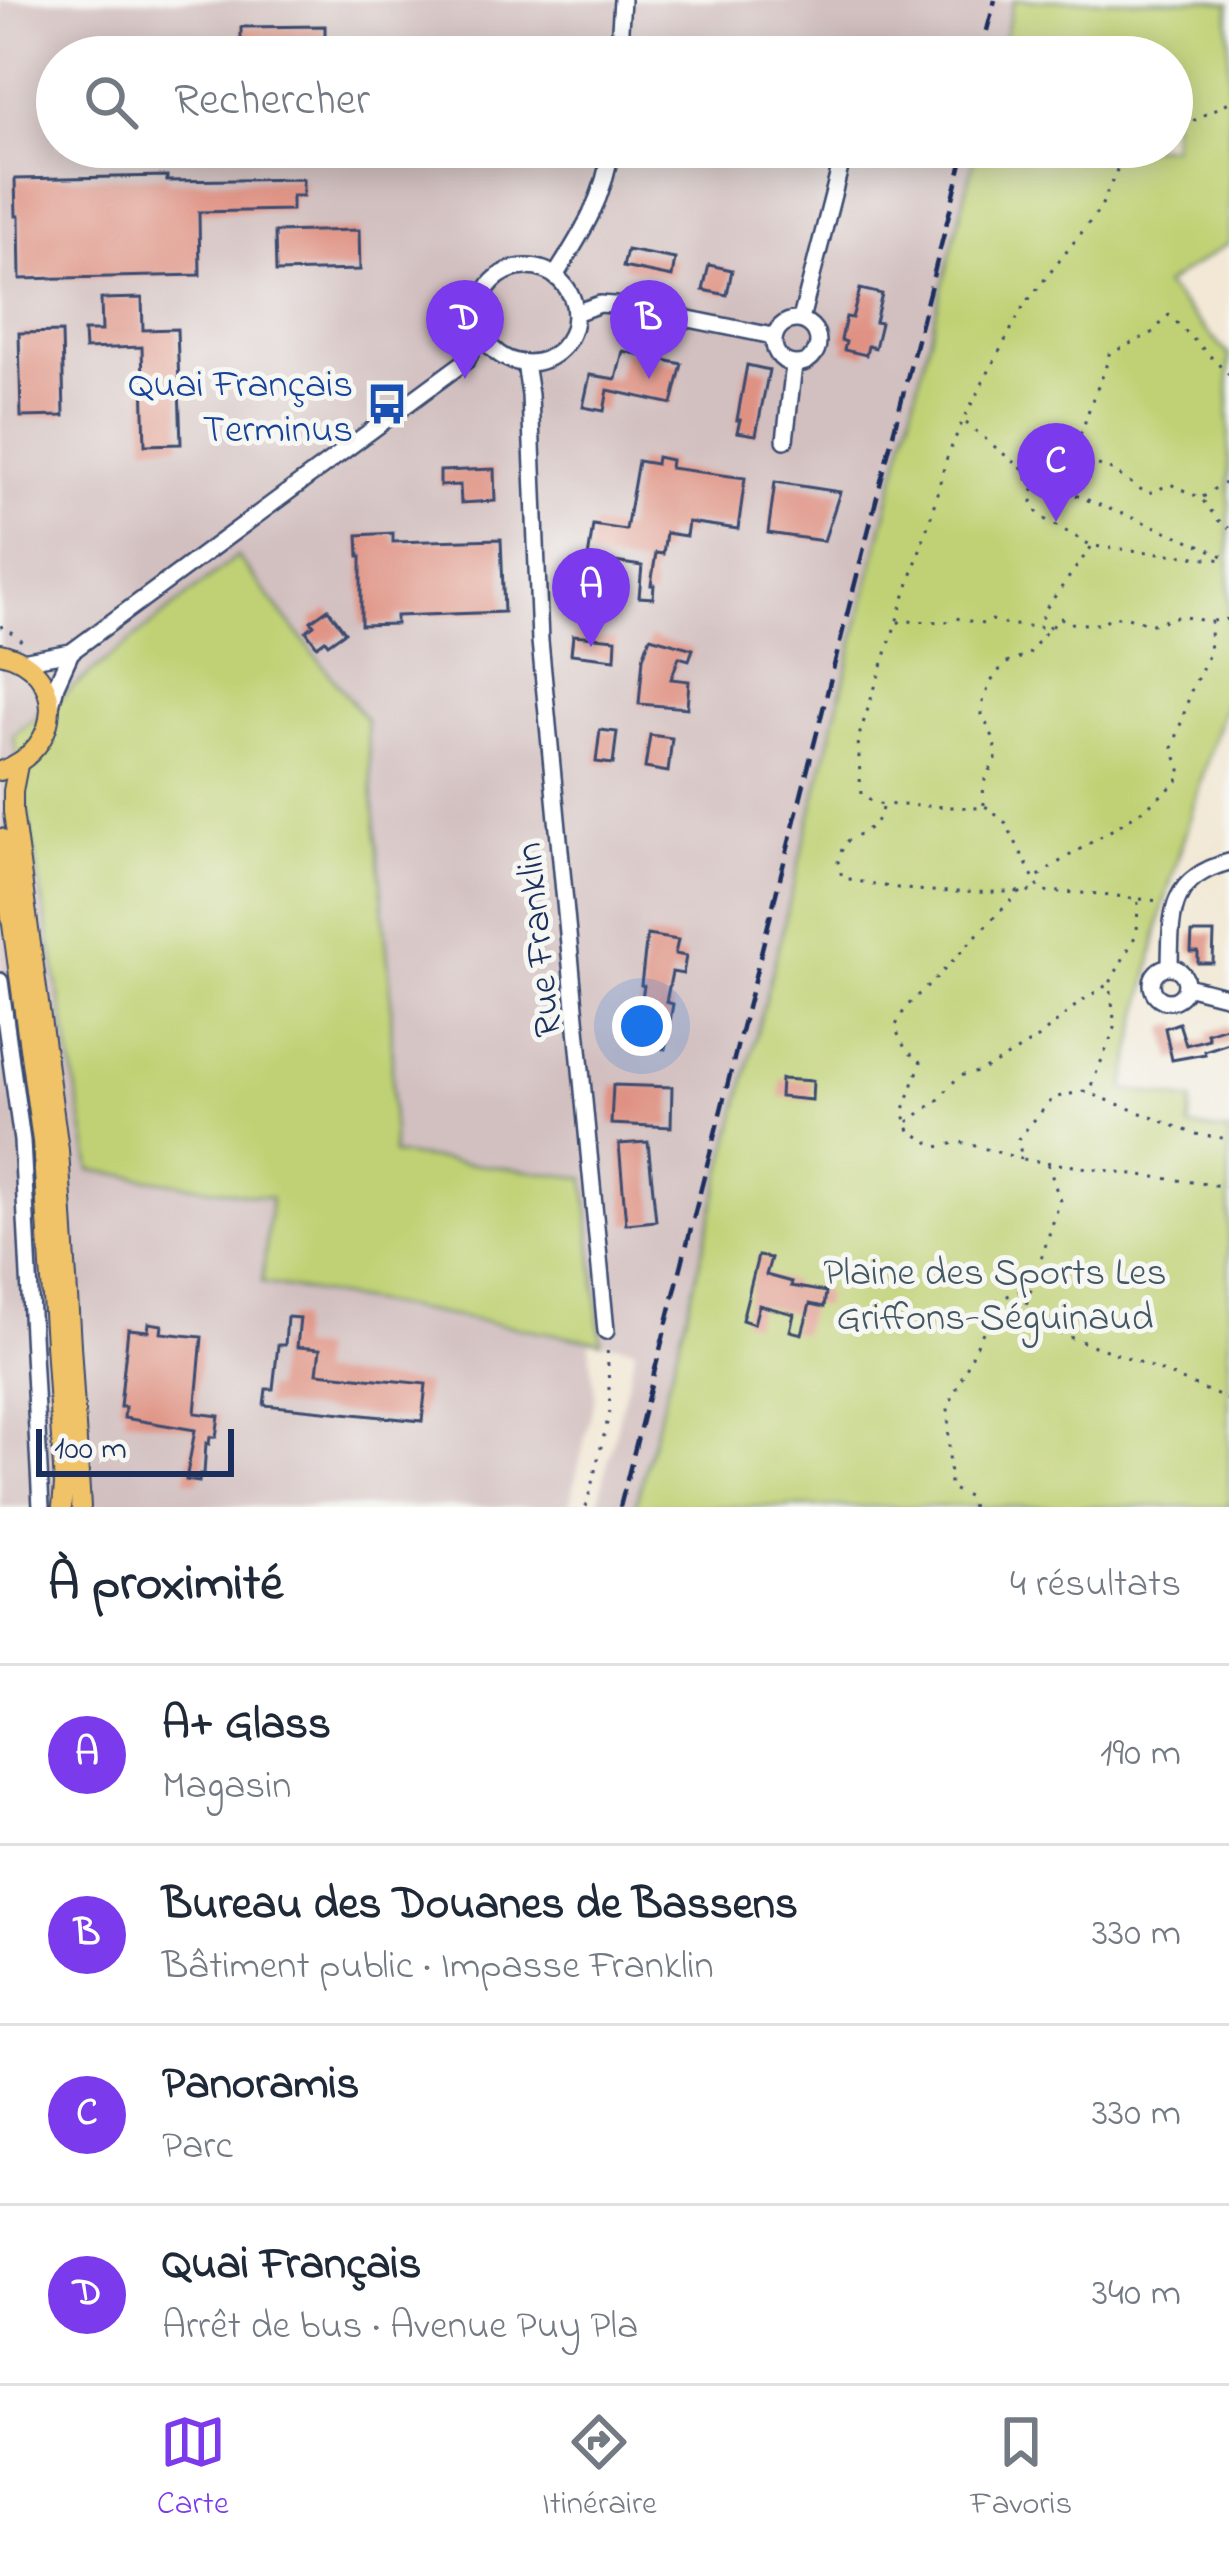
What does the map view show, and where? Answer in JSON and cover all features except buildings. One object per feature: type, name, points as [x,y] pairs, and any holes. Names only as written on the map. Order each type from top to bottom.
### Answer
[{"type":"main road","points":[[8,652],[37,673],[50,709],[42,741],[32,755],[9,768],[58,1150],[81,1507]]},
{"type":"main road","points":[[0,838],[42,1141],[62,1507]]},
{"type":"street","points":[[619,36],[622,0]]},
{"type":"street","points":[[555,276],[595,208],[607,168]]},
{"type":"street","points":[[801,319],[840,168]]},
{"type":"street","points":[[466,360],[490,356],[541,362],[555,354],[566,343],[575,313],[565,286],[555,276],[541,270],[512,270],[488,287],[479,315],[482,330],[504,357]]},
{"type":"street","points":[[575,313],[600,304],[625,306],[768,334],[776,355],[794,365],[808,362],[818,350],[815,329],[801,319],[779,325],[772,340]]},
{"type":"street","points":[[50,709],[71,652],[466,360],[482,330]]},
{"type":"street","name":"Rue Franklin","points":[[525,363],[540,641],[606,1331]]},
{"type":"street","points":[[785,440],[794,365]]},
{"type":"street","points":[[8,652],[71,652]]},
{"type":"street","points":[[1170,966],[1171,920],[1184,886],[1198,874],[1229,862]]},
{"type":"street","points":[[1170,966],[1180,970],[1186,986],[1171,1001],[1156,995],[1151,984],[1155,973],[1170,966]]},
{"type":"street","points":[[0,981],[22,1141],[41,1507]]},
{"type":"street","points":[[1186,986],[1229,997]]},
{"type":"path","points":[[1193,121],[1229,102]]},
{"type":"path","points":[[983,805],[876,804],[861,795],[857,739],[946,460],[964,420],[1023,307],[1100,209],[1118,168]]},
{"type":"path","points":[[1229,376],[1169,315],[1152,333],[1109,354],[1083,434],[1067,455],[1108,468],[1148,494],[1170,484],[1201,498],[1229,528]]},
{"type":"path","points":[[964,420],[1020,466],[1229,560]]},
{"type":"path","points":[[1020,466],[1034,491],[1039,516],[1092,546],[1229,560]]},
{"type":"path","points":[[1201,498],[1229,482]]},
{"type":"path","points":[[1049,628],[1042,617],[1044,611],[1092,546]]},
{"type":"path","points":[[983,805],[983,784],[996,759],[982,715],[990,683],[1004,664],[1028,655],[1061,618],[1068,623],[1102,624],[1110,617],[1153,624],[1180,616],[1229,620]]},
{"type":"path","points":[[895,624],[956,618],[1049,628]]},
{"type":"path","points":[[1034,879],[1161,796],[1182,776],[1173,748],[1209,654],[1211,622]]},
{"type":"path","points":[[883,804],[871,830],[844,843],[838,862],[842,878],[876,887],[934,892],[1102,893],[1175,903]]},
{"type":"path","points":[[983,805],[1006,823],[1040,891]]},
{"type":"path","points":[[1021,892],[904,1006],[895,1028],[906,1050],[921,1062],[902,1112],[910,1131],[937,1147],[961,1142],[1022,1159],[1229,1187]]},
{"type":"path","points":[[907,1123],[938,1100],[959,1076],[978,1072],[1038,1038],[1110,983],[1137,933],[1138,899]]},
{"type":"path","points":[[1022,1159],[1018,1138],[1053,1098],[1091,1086],[1114,1028],[1110,983]]},
{"type":"path","points":[[1084,1091],[1195,1134],[1229,1139]]},
{"type":"path","points":[[1048,1162],[1060,1201],[1021,1320],[1229,1400]]},
{"type":"path","points":[[972,1507],[968,1496],[950,1488],[948,1407],[998,1300],[1030,1286]]},
{"type":"path","points":[[586,1507],[610,1411],[606,1331]]},
{"type":"shaded area","points":[[0,0],[1014,0],[1005,36],[36,36],[36,168],[972,168],[635,1507],[597,1507],[636,1348],[601,1342],[585,1179],[392,1154],[391,993],[271,1198],[262,1282],[589,1340],[595,1396],[569,1507],[0,1507]]},
{"type":"green space","name":"Plaine des Sports Les Griffons-Séguinaud","points":[[1014,0],[1229,3],[1229,243],[1164,285],[1229,355],[1229,689],[1163,907],[1124,1089],[1192,1101],[1189,1127],[1229,1132],[1229,1507],[635,1507],[972,168],[1193,168],[1193,36],[1005,36]]},
{"type":"green space","points":[[237,556],[366,720],[391,993],[393,1154],[585,1178],[601,1342],[262,1283],[271,1198],[91,1170],[13,735]]},
{"type":"railway","points":[[986,36],[995,0]]},
{"type":"railway","points":[[620,1507],[961,168]]},
{"type":"place","name":"Quai Français","points":[[465,379]]},
{"type":"place","name":"Bureau des Douanes de Bassens","points":[[649,379]]},
{"type":"place","name":"Quai Français Terminus","points":[[387,404]]},
{"type":"place","name":"Panoramis","points":[[1056,522]]},
{"type":"place","name":"A+ Glass","points":[[591,647]]}]
